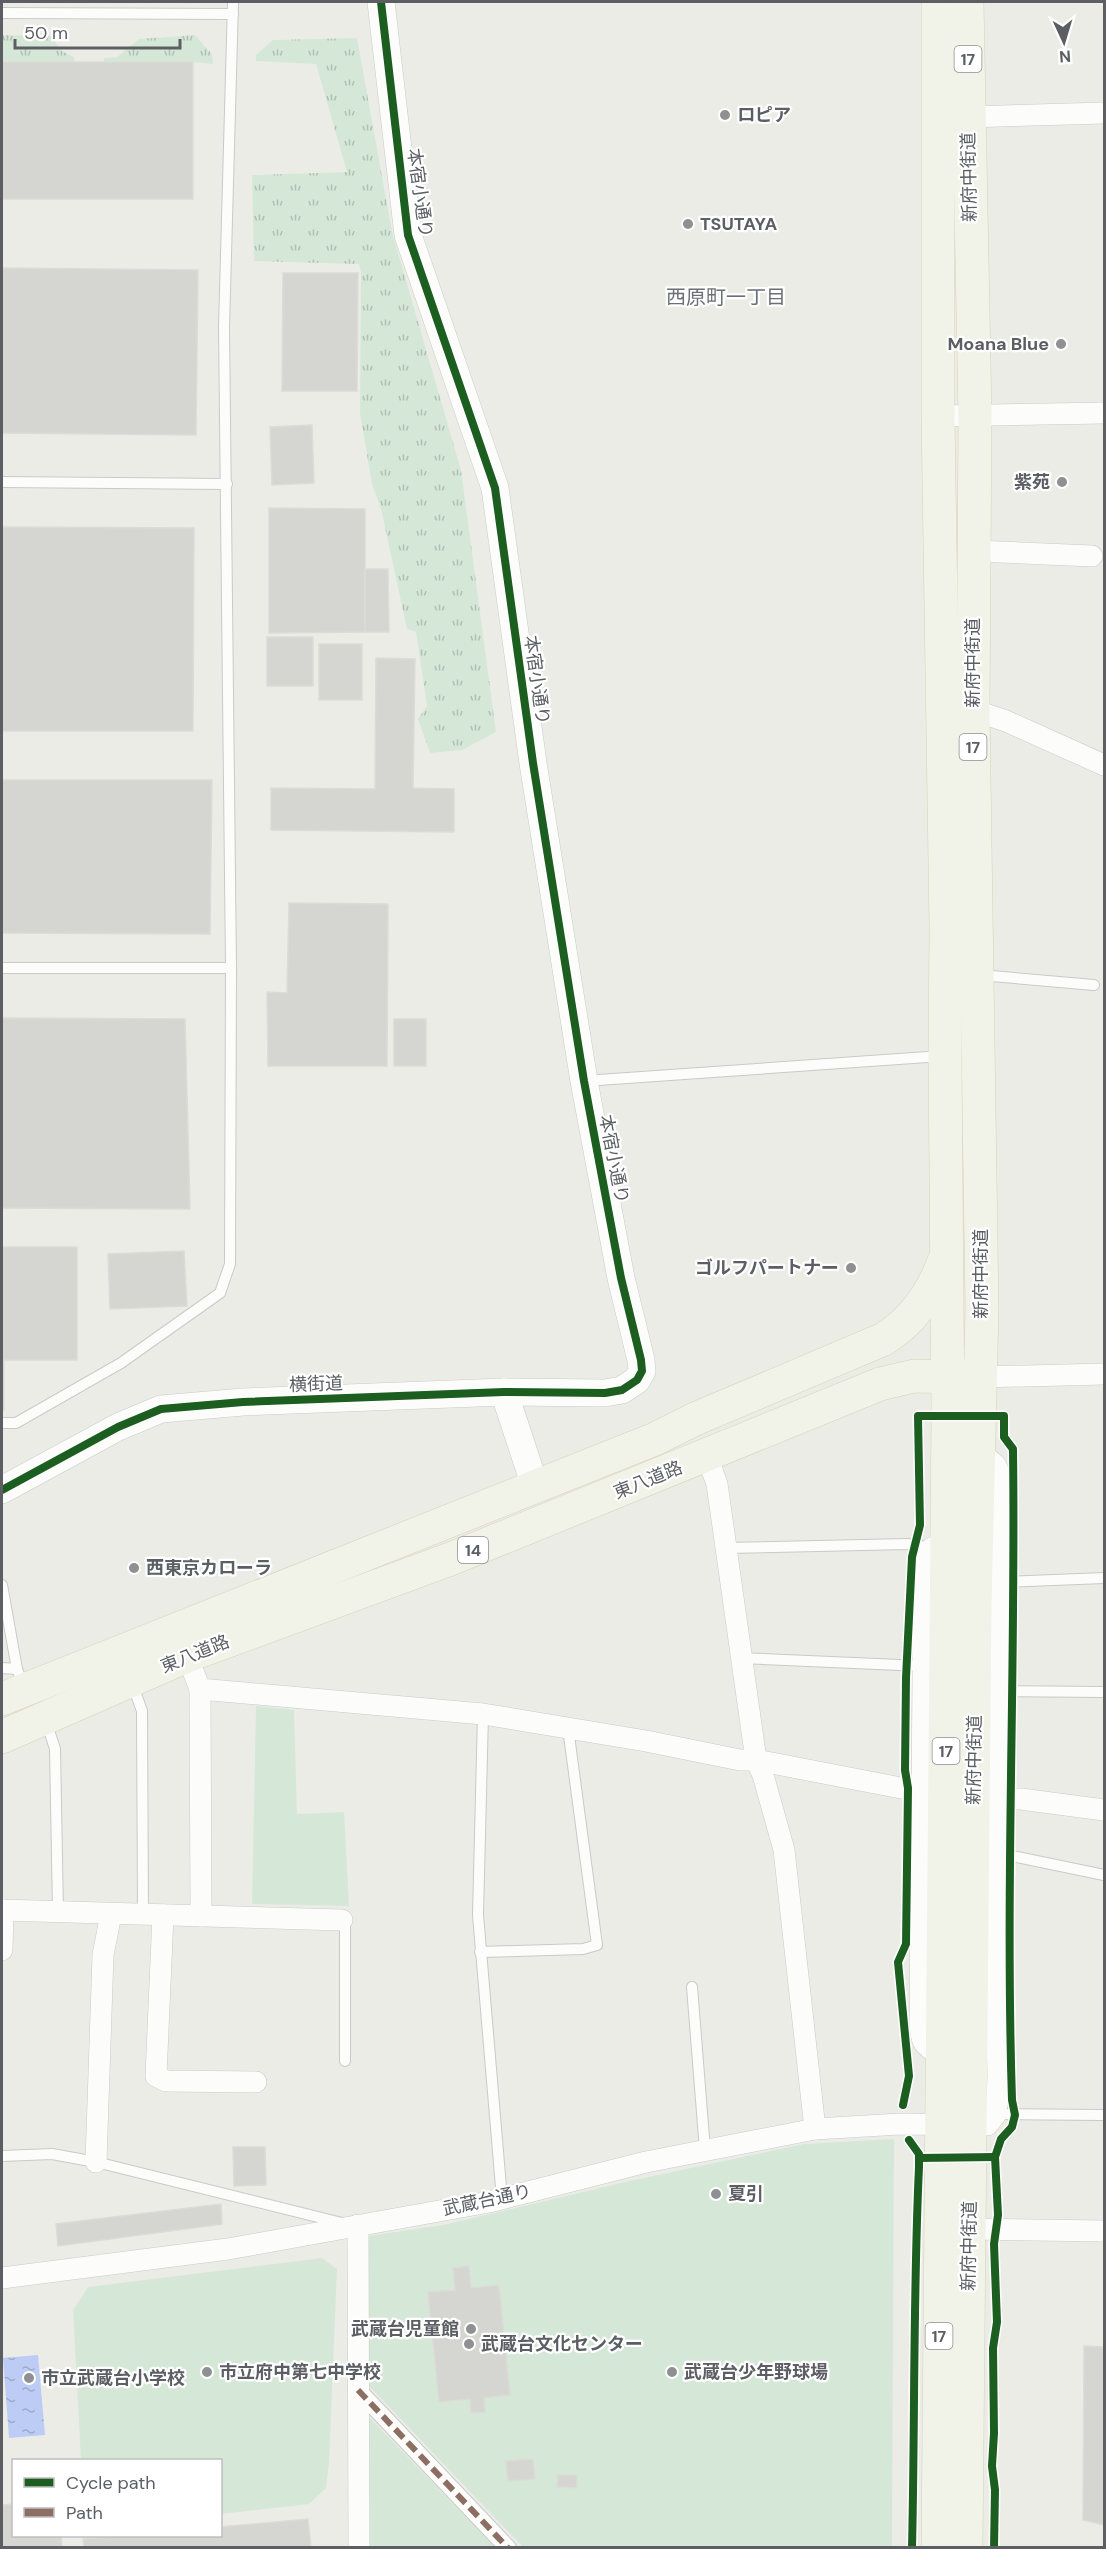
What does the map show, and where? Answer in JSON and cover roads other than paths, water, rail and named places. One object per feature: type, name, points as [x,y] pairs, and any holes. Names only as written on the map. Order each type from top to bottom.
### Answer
[{"type":"main road","name":"新府中街道","points":[[938,2],[940,180],[938,416],[946,926],[948,1369],[939,1546],[942,2054],[969,2122],[938,2547]]},
{"type":"main road","name":"新府中街道","points":[[966,2547],[969,2122],[982,1297],[973,710],[975,416],[969,184],[968,2]]},
{"type":"main road","points":[[938,308],[944,332],[953,334],[959,324],[958,256],[969,184]]},
{"type":"main road","points":[[942,623],[954,540],[954,486],[957,482],[967,485],[974,506]]},
{"type":"main road","name":"東八道路","points":[[14,1686],[655,1439],[695,1419],[894,1332],[906,1324],[929,1294],[946,1253]]},
{"type":"main road","name":"東八道路","points":[[655,1439],[700,1431],[871,1361],[904,1354],[926,1356],[948,1369],[980,1377]]},
{"type":"main road","name":"東八道路","points":[[2,1737],[187,1656],[453,1558],[894,1380],[948,1369]]},
{"type":"street","name":"本宿小通り","points":[[381,2],[408,235],[495,488],[533,763],[584,1082],[621,1278],[642,1371]]},
{"type":"street","points":[[968,117],[1104,113]]},
{"type":"street","points":[[938,416],[1104,413]]},
{"type":"street","points":[[975,551],[1092,556]]},
{"type":"street","points":[[973,710],[1006,721],[1104,765]]},
{"type":"street","name":"横街道","points":[[2,1490],[118,1427],[161,1408],[243,1402],[504,1392],[605,1393],[622,1390],[637,1380],[642,1371]]},
{"type":"street","points":[[980,1377],[1104,1374]]},
{"type":"street","points":[[504,1392],[535,1486]]},
{"type":"street","points":[[969,2122],[998,2076],[996,2057],[1000,1690],[999,1470],[989,1458],[978,1455]]},
{"type":"street","points":[[707,1456],[717,1484],[756,1760],[763,1775],[784,1850],[814,2129]]},
{"type":"street","points":[[939,1546],[924,1566],[920,2028],[923,2043],[929,2050],[942,2054]]},
{"type":"street","points":[[187,1656],[200,1689],[201,1916]]},
{"type":"street","points":[[200,1689],[483,1714],[740,1760],[756,1760],[901,1788],[922,1788]]},
{"type":"street","points":[[998,1799],[1021,1799],[1104,1810]]},
{"type":"street","points":[[2,1950],[2,1910],[342,1920]]},
{"type":"street","points":[[96,2162],[103,1955],[111,1914]]},
{"type":"street","points":[[153,1915],[156,2076],[166,2081],[256,2082]]},
{"type":"street","name":"武蔵台通り","points":[[2,2277],[228,2249],[502,2199],[635,2165],[814,2129],[969,2122]]},
{"type":"street","points":[[354,2225],[359,2547]]},
{"type":"street","points":[[970,2229],[1104,2231]]},
{"type":"street","points":[[358,2390],[508,2547]]},
{"type":"lane","points":[[2,1423],[16,1423],[121,1364],[220,1293],[230,1264],[231,968],[224,327],[233,2]]},
{"type":"lane","points":[[2,13],[233,14]]},
{"type":"lane","points":[[2,482],[227,484]]},
{"type":"lane","points":[[2,968],[231,968]]},
{"type":"lane","points":[[978,975],[1094,986]]},
{"type":"lane","points":[[584,1082],[945,1056]]},
{"type":"lane","points":[[726,1548],[907,1544],[939,1546]]},
{"type":"lane","points":[[1000,1582],[1104,1578]]},
{"type":"lane","points":[[2,1585],[14,1686]]},
{"type":"lane","points":[[741,1658],[923,1666]]},
{"type":"lane","points":[[2,1668],[14,1686]]},
{"type":"lane","points":[[130,1680],[142,1711],[153,1915]]},
{"type":"lane","points":[[1000,1690],[1104,1692]]},
{"type":"lane","points":[[483,1714],[478,1915],[502,2199]]},
{"type":"lane","points":[[45,1718],[55,1749],[58,1912]]},
{"type":"lane","points":[[480,1952],[583,1949],[597,1945],[568,1728]]},
{"type":"lane","points":[[998,1857],[1017,1857],[1104,1875]]},
{"type":"lane","points":[[342,1920],[345,1923],[345,2061]]},
{"type":"lane","points":[[692,1987],[705,2150]]},
{"type":"lane","points":[[969,2122],[1104,2115]]},
{"type":"lane","points":[[2,2156],[52,2154],[96,2162],[354,2225]]},
{"type":"water","points":[[38,2355],[45,2435],[9,2438],[3,2358]]},
{"type":"place","name":"ロピア","points":[[725,115]]},
{"type":"place","name":"TSUTAYA","points":[[688,224]]},
{"type":"place","name":"Moana Blue","points":[[1061,344]]},
{"type":"place","name":"紫苑","points":[[1062,482]]},
{"type":"place","name":"ゴルフパートナー","points":[[851,1268]]},
{"type":"place","name":"西東京カローラ","points":[[134,1568]]},
{"type":"place","name":"夏引","points":[[716,2194]]},
{"type":"place","name":"武蔵台児童館","points":[[471,2329]]},
{"type":"place","name":"武蔵台文化センター","points":[[469,2344]]},
{"type":"place","name":"市立府中第七中学校","points":[[207,2372]]},
{"type":"place","name":"武蔵台少年野球場","points":[[672,2372]]},
{"type":"place","name":"市立武蔵台小学校","points":[[29,2378]]},
{"type":"district","name":"西原町一丁目","points":[[726,297]]}]
